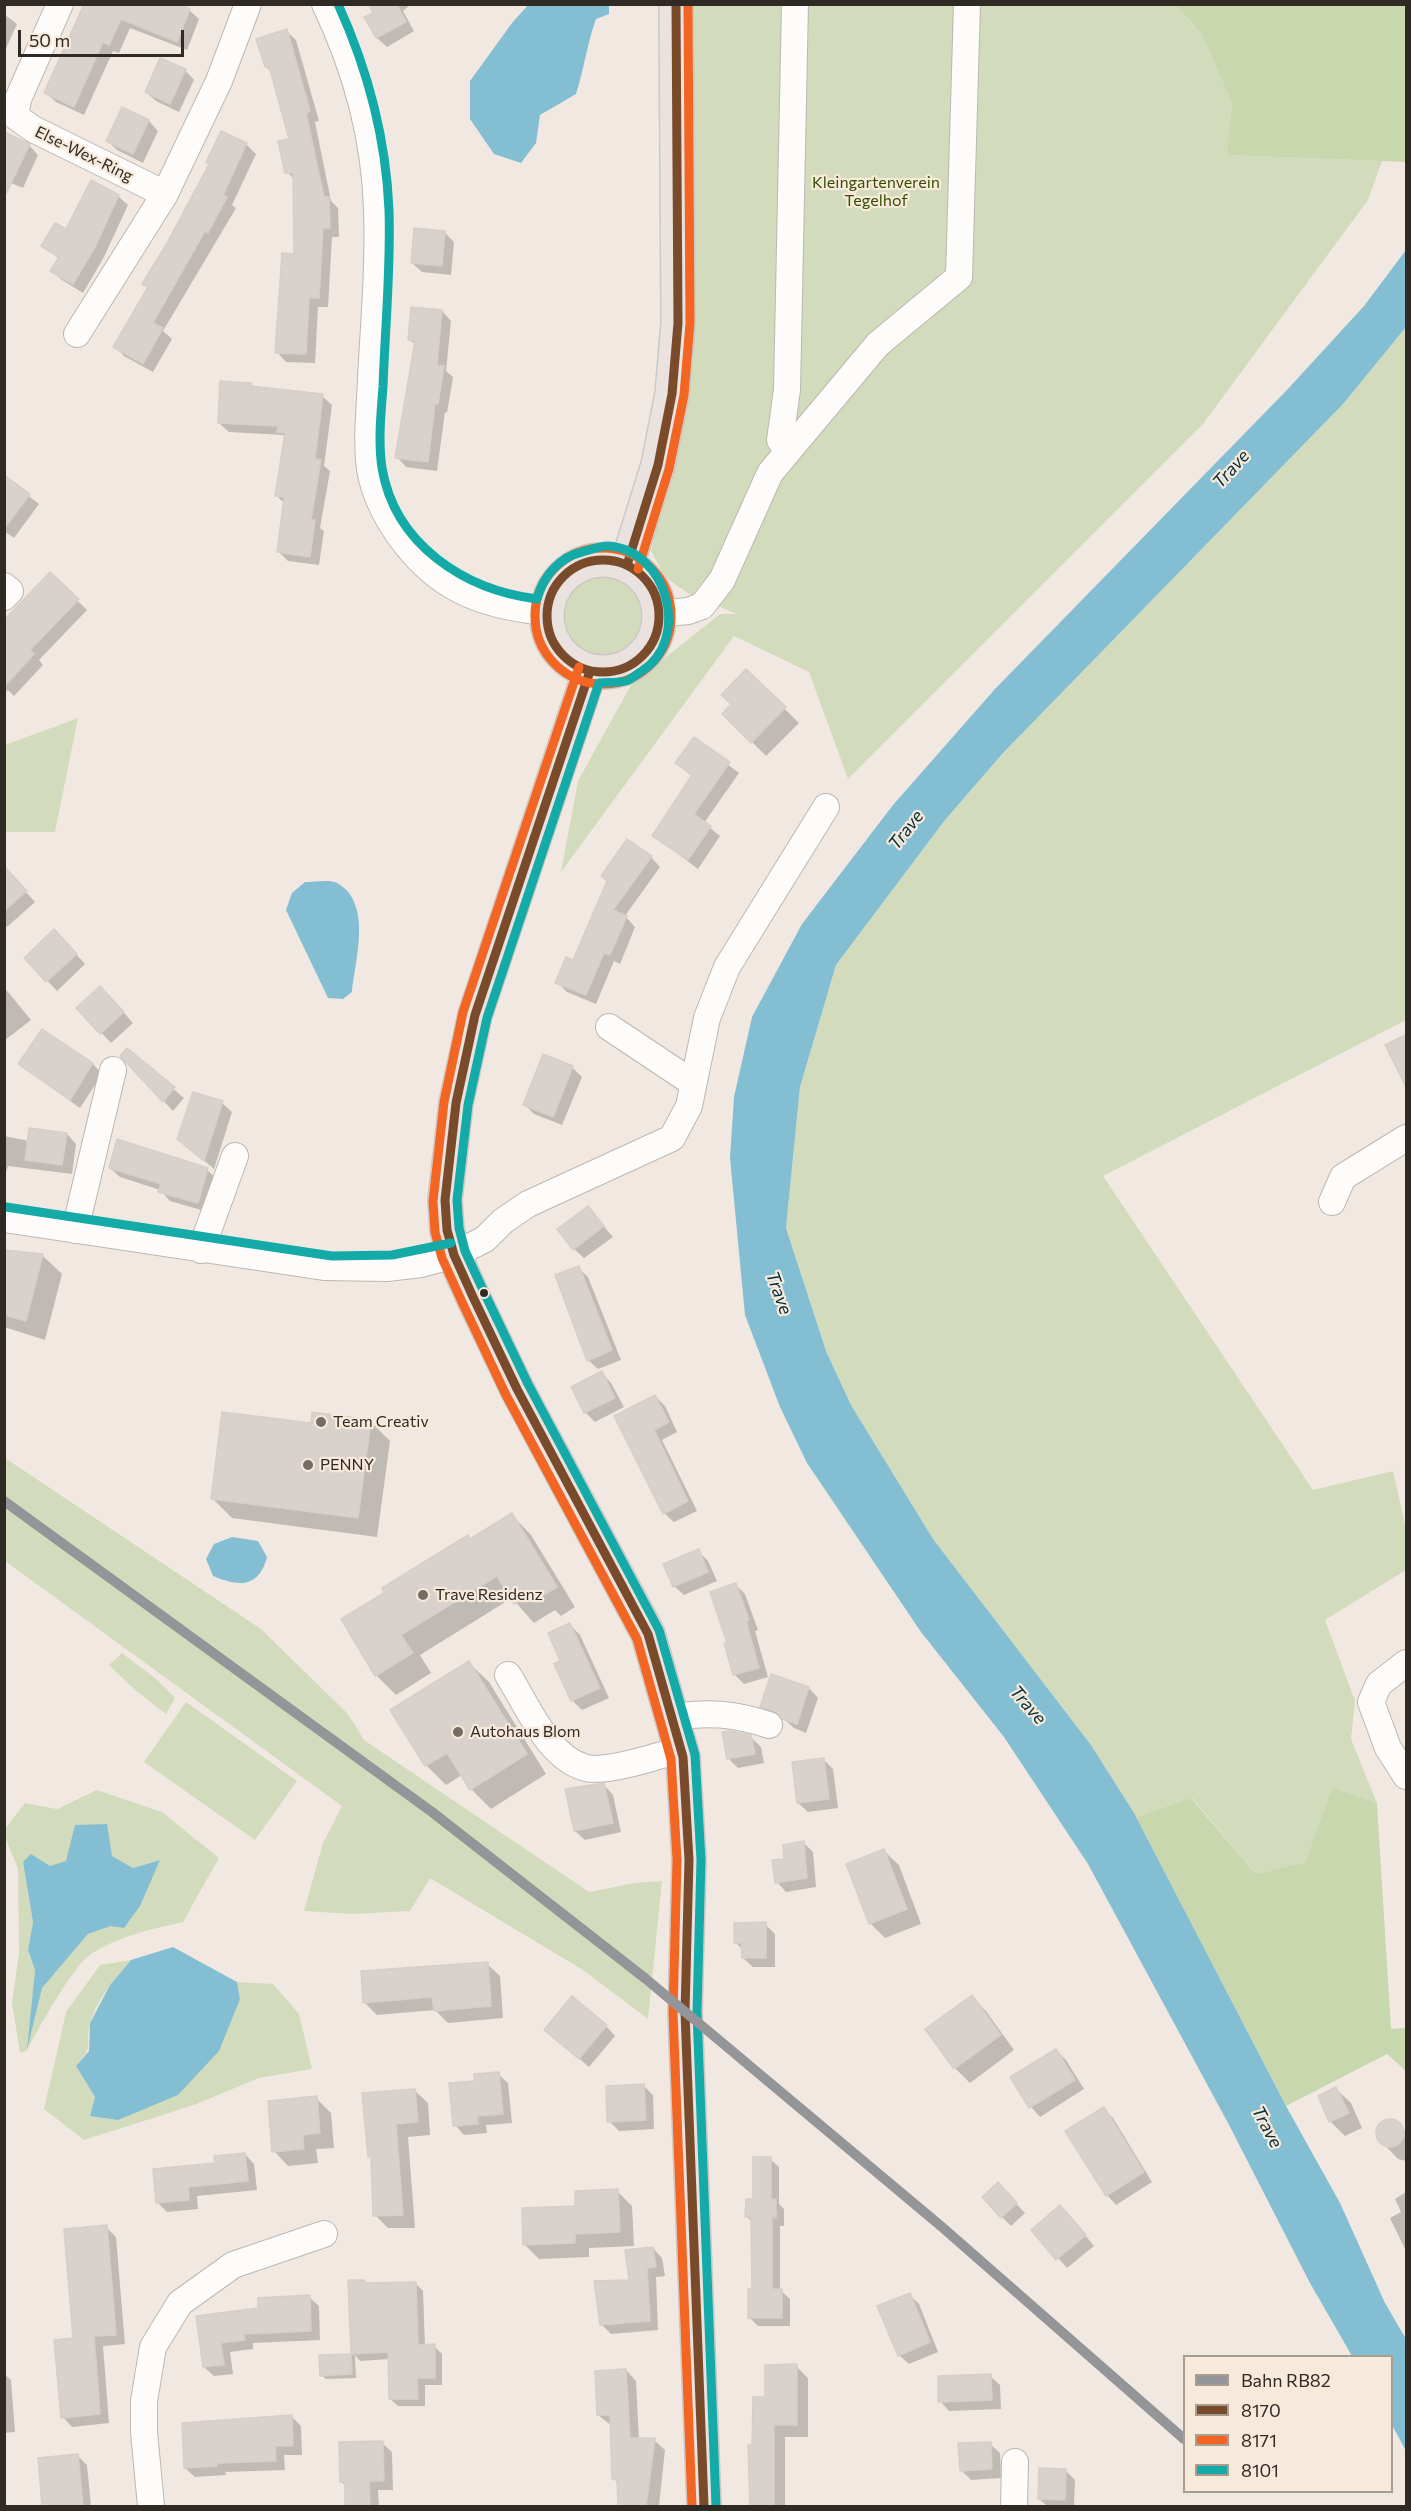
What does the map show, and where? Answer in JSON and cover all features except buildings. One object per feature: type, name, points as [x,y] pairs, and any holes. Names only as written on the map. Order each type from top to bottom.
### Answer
[{"type":"main road","points":[[627,565],[658,465],[673,382],[678,323],[676,4]]},
{"type":"main road","points":[[595,560],[609,560],[627,565],[641,575],[651,587],[659,614],[657,634],[652,644],[636,662],[611,672],[590,671],[571,663],[558,651],[547,627],[546,612],[554,586],[574,567],[595,560]]},
{"type":"main road","points":[[590,671],[475,1015],[456,1102],[445,1200],[447,1230],[454,1255],[517,1389],[648,1634],[681,1749],[689,1860],[685,2012],[704,2506]]},
{"type":"street","name":"Else-Wex-Ring","points":[[60,4],[18,99],[15,116],[33,129],[165,194]]},
{"type":"street","points":[[77,334],[165,194],[219,81],[248,4]]},
{"type":"street","points":[[325,4],[360,95],[376,184],[377,272],[368,434],[370,468],[376,493],[403,541],[422,564],[445,583],[488,602],[546,612]]},
{"type":"street","points":[[788,451],[780,440],[787,390],[795,4]]},
{"type":"street","points":[[659,614],[688,611],[702,606],[722,580],[770,473],[878,344],[959,277],[967,4]]},
{"type":"street","points":[[4,586],[10,591],[4,597]]},
{"type":"street","points":[[4,1220],[201,1250],[355,1269],[404,1267],[454,1255],[485,1239],[503,1221],[528,1204],[672,1138],[689,1106],[707,1018],[727,967],[826,807]]},
{"type":"street","points":[[609,1027],[693,1083]]},
{"type":"street","points":[[75,1230],[113,1070]]},
{"type":"street","points":[[1332,1202],[1343,1177],[1407,1138]]},
{"type":"street","points":[[201,1250],[235,1156]]},
{"type":"street","points":[[1407,1663],[1379,1684],[1371,1702],[1388,1748],[1407,1776]]},
{"type":"street","points":[[508,1675],[547,1737],[567,1758],[588,1768],[618,1766],[681,1749]]},
{"type":"street","points":[[672,1717],[706,1712],[739,1715],[769,1725]]},
{"type":"street","points":[[151,2506],[144,2432],[144,2401],[153,2347],[180,2303],[233,2265],[324,2234]]},
{"type":"street","points":[[1014,2506],[1015,2462]]},
{"type":"green space","name":"Kleingartenverein Tegelhof","points":[[688,5],[1176,5],[1201,33],[1232,103],[1228,155],[1382,161],[1368,200],[1203,424],[848,779],[809,672],[734,636],[561,872],[578,781],[631,685],[720,614],[737,614],[689,594],[665,577],[651,551],[671,468]]},
{"type":"green space","points":[[1176,5],[1406,5],[1406,162],[1227,155],[1232,103],[1201,33]]},
{"type":"green space","points":[[1406,327],[1406,1020],[1103,1176],[1313,1490],[1393,1471],[1406,1529],[1406,1570],[1325,1620],[1355,1701],[1351,1739],[1377,1803],[1332,1787],[1305,1862],[1256,1874],[1192,1798],[1136,1817],[1091,1745],[933,1539],[851,1405],[826,1351],[786,1228],[800,1087],[836,965],[945,820],[1003,753],[1344,403]]},
{"type":"green space","points":[[603,571],[620,575],[634,584],[643,598],[647,615],[643,632],[634,646],[620,655],[603,659],[586,655],[572,646],[563,632],[559,615],[563,598],[572,584],[586,575]]},
{"type":"green space","points":[[78,718],[55,832],[5,832],[5,745]]},
{"type":"green space","points":[[5,1458],[261,1629],[348,1714],[364,1740],[589,1892],[635,1883],[662,1881],[648,2019],[583,1970],[430,1878],[410,1911],[353,1914],[304,1911],[323,1843],[342,1806],[5,1561]]},
{"type":"green space","points":[[122,1653],[155,1678],[175,1698],[166,1714],[135,1690],[109,1665]]},
{"type":"green space","points":[[186,1702],[297,1781],[255,1840],[144,1762]]},
{"type":"green space","points":[[1332,1787],[1377,1803],[1391,2029],[1406,2028],[1406,2071],[1387,2054],[1286,2106],[1136,1817],[1191,1798],[1256,1874],[1305,1862]]},
{"type":"green space","points":[[97,1790],[162,1812],[219,1858],[183,1922],[124,1938],[91,1954],[83,1961],[56,1999],[27,2050],[20,2053],[12,2003],[19,1953],[18,1869],[4,1830],[25,1803],[57,1809]],"holes":[[[112,1856],[133,1868],[159,1860],[111,1926],[88,1934],[41,1988],[28,2046],[35,1970],[28,1950],[33,1922],[23,1862],[50,1866]]]},
{"type":"green space","points":[[131,1960],[97,2006],[88,2031],[88,2049],[76,2066],[95,2097],[90,2117],[240,1999],[237,1982],[273,1984],[299,2014],[312,2069],[259,2078],[194,2105],[84,2140],[44,2109],[66,2012],[100,1965]]},
{"type":"water","points":[[529,4],[609,5],[609,14],[596,19],[576,94],[540,115],[536,143],[521,163],[494,154],[470,119],[470,81],[512,23]]},
{"type":"water","name":"Trave","points":[[1406,250],[1406,327],[1344,403],[1003,753],[945,820],[836,965],[800,1087],[786,1228],[826,1351],[851,1405],[933,1539],[1091,1745],[1134,1813],[1286,2106],[1340,2203],[1385,2303],[1406,2339],[1406,2451],[1393,2427],[1393,2355],[1351,2355],[1310,2283],[1228,2123],[1088,1864],[1004,1737],[921,1632],[807,1463],[780,1407],[745,1315],[730,1158],[734,1097],[752,1017],[802,924],[893,805],[995,689],[1286,391],[1364,306]]},
{"type":"water","points":[[305,882],[337,883],[348,892],[355,904],[359,933],[358,949],[352,992],[343,999],[328,998],[286,910],[292,893]]},
{"type":"water","points":[[232,1537],[258,1541],[267,1557],[259,1575],[253,1580],[239,1583],[213,1576],[206,1559],[214,1544]]},
{"type":"water","points":[[107,1824],[112,1856],[133,1868],[160,1860],[140,1906],[124,1928],[111,1926],[88,1934],[42,1988],[27,2050],[35,1970],[28,1950],[33,1922],[23,1862],[31,1854],[50,1866],[66,1861],[75,1825]]},
{"type":"water","points":[[173,1947],[237,1982],[240,1999],[219,2051],[178,2095],[118,2120],[90,2116],[95,2097],[76,2066],[89,2051],[90,2023],[110,1985],[131,1960]]},
{"type":"rail line","name":"RB82","points":[[4,1501],[432,1812],[646,1979],[942,2227],[1183,2438]]},
{"type":"transit line","name":"8101","points":[[338,4],[367,79],[384,157],[389,210],[389,254],[380,448],[389,495],[402,520],[418,541],[437,559],[484,586],[510,594],[537,599],[543,583],[559,563],[574,555],[609,546],[629,551],[646,563],[658,579],[666,598],[669,619],[666,639],[657,657],[628,680],[599,683],[487,1018],[468,1105],[457,1200],[459,1228],[465,1251],[484,1292],[528,1384],[659,1630],[695,1755],[701,1860],[697,2012],[716,2506]]},
{"type":"transit line","name":"8170","points":[[627,565],[658,465],[672,394],[678,323],[676,4]]},
{"type":"transit line","name":"8171","points":[[638,569],[669,469],[684,395],[690,323],[688,4]]},
{"type":"transit line","name":"8171","points":[[603,548],[629,553],[641,559],[651,568],[660,578],[666,590],[671,616],[666,642],[660,654],[651,664],[641,673],[629,679],[603,684],[577,679],[565,673],[555,664],[546,654],[540,642],[535,616],[540,590],[546,578],[555,568],[565,559],[577,553],[603,548]]},
{"type":"transit line","name":"8170","points":[[603,560],[625,564],[643,576],[655,594],[659,616],[655,638],[643,656],[625,668],[603,672],[581,668],[563,656],[551,638],[547,616],[551,594],[563,576],[581,564],[603,560]]},
{"type":"transit line","name":"8171","points":[[579,667],[463,1012],[444,1102],[433,1201],[435,1232],[442,1258],[462,1302],[506,1395],[637,1639],[671,1759],[677,1860],[673,2012],[692,2506]]},
{"type":"transit line","name":"8170","points":[[590,671],[475,1015],[456,1103],[445,1200],[447,1230],[454,1255],[473,1297],[517,1389],[648,1634],[683,1757],[689,1860],[685,2012],[704,2506]]},
{"type":"transit line","name":"8101","points":[[6,1207],[332,1256],[392,1255],[451,1243]]},
{"type":"place","name":"Team Creativ","points":[[321,1422]]},
{"type":"place","name":"PENNY","points":[[308,1465]]},
{"type":"place","name":"Trave Residenz","points":[[423,1595]]},
{"type":"place","name":"Autohaus Blom","points":[[458,1732]]}]
